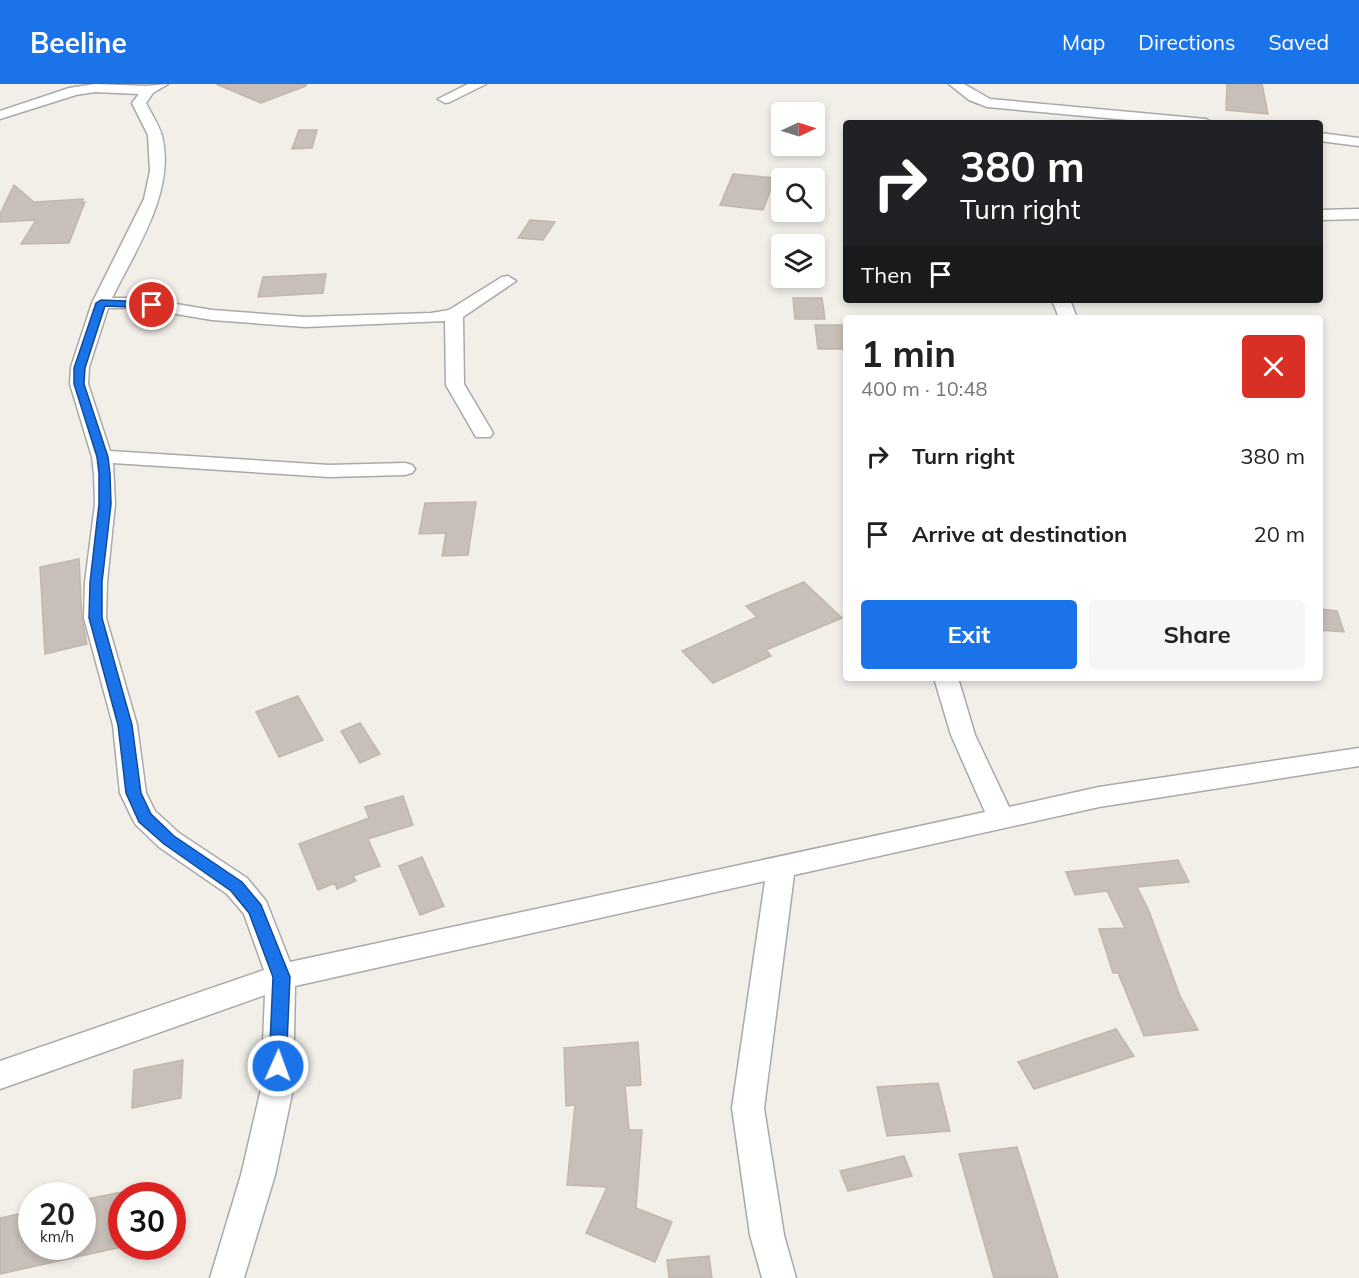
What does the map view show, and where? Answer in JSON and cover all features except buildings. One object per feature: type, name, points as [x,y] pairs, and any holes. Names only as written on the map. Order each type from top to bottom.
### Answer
[{"type":"street","points":[[445,99],[479,84]]},
{"type":"street","points":[[956,84],[987,103],[1173,120]]},
{"type":"street","points":[[0,115],[74,91],[95,88],[155,87]]},
{"type":"street","points":[[155,87],[139,103],[155,135],[157,171],[152,199],[101,303],[80,368],[79,384],[102,457],[105,504],[96,582],[95,618],[125,725],[133,793],[145,818],[169,840],[237,886],[255,909],[282,977],[277,1089],[258,1176],[227,1278]]},
{"type":"street","points":[[1323,137],[1359,142]]},
{"type":"street","points":[[1323,214],[1359,214]]},
{"type":"street","points":[[101,303],[140,303],[212,315],[305,322],[431,318],[454,315],[508,281]]},
{"type":"street","points":[[454,315],[454,385],[463,395],[483,433]]},
{"type":"street","points":[[102,457],[329,471],[405,469]]},
{"type":"street","points":[[947,681],[963,735],[1002,819]]},
{"type":"street","points":[[0,1075],[282,977],[1099,797],[1359,757]]},
{"type":"street","points":[[779,1278],[767,1235],[748,1108],[781,867]]},
{"type":"route","points":[[152,305],[101,303],[80,368],[79,384],[102,457],[104,474],[105,504],[96,582],[95,618],[104,658],[125,725],[133,793],[145,818],[169,840],[237,886],[255,909],[282,977],[278,1066]]}]
